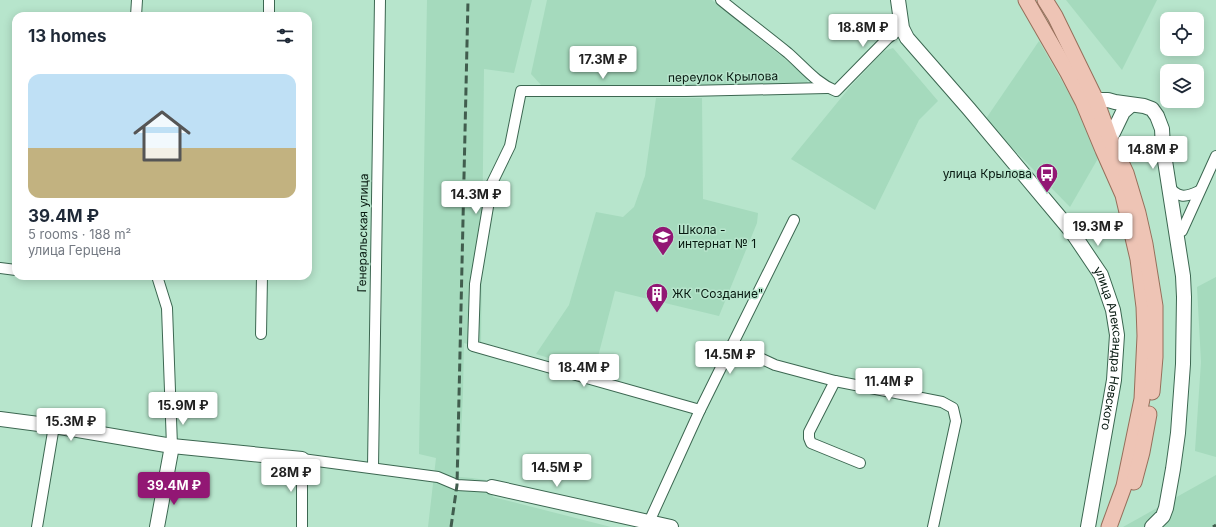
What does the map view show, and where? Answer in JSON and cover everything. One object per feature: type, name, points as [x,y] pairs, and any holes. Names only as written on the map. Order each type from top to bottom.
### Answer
[{"type":"main road","points":[[1026,0],[1071,79],[1138,213],[1151,275],[1155,306],[1155,357],[1151,400],[1142,452],[1127,509],[1120,527]]},
{"type":"main road","points":[[1046,0],[1096,100],[1110,139],[1120,175],[1122,196],[1138,259],[1144,306],[1145,336],[1142,399],[1124,486],[1109,527]]},
{"type":"street","points":[[136,12],[137,0]]},
{"type":"street","points":[[269,0],[269,12]]},
{"type":"street","name":"Генеральская улица","points":[[373,467],[380,0]]},
{"type":"street","points":[[721,0],[789,54],[816,80],[828,88],[836,91],[888,38],[902,28]]},
{"type":"street","name":"улица Александра Невского","points":[[898,0],[902,28],[907,38],[1072,232],[1101,275],[1113,310],[1117,335],[1114,380],[1088,527]]},
{"type":"street","name":"переулок Крылова","points":[[700,410],[473,346],[475,284],[492,183],[510,146],[521,91],[686,91],[828,88]]},
{"type":"street","points":[[1096,100],[1108,100],[1144,106],[1152,109],[1157,116],[1162,129],[1162,143],[1183,276],[1183,364],[1178,433],[1166,508],[1162,516],[1152,527]]},
{"type":"street","points":[[1110,139],[1123,112],[1131,105]]},
{"type":"street","points":[[1176,233],[1182,231],[1216,156]]},
{"type":"street","points":[[1168,185],[1177,195],[1191,196],[1199,191]]},
{"type":"street","points":[[649,522],[700,410],[794,220]]},
{"type":"street","points":[[0,268],[12,270]]},
{"type":"street","points":[[157,527],[172,446],[167,308],[158,280]]},
{"type":"street","points":[[261,334],[262,280]]},
{"type":"street","points":[[732,345],[775,365],[835,381],[942,402],[953,408],[956,421],[933,527]]},
{"type":"street","points":[[835,381],[809,432],[809,438],[811,442],[860,463]]},
{"type":"street","points":[[0,419],[54,426],[172,446],[373,467],[438,477],[457,485],[492,487],[671,527]]},
{"type":"street","points":[[37,527],[54,426]]},
{"type":"street","points":[[302,459],[302,527]]},
{"type":"shaded area","points":[[427,0],[532,0],[514,73],[484,69],[481,348],[464,343],[459,477],[486,480],[493,497],[611,527],[428,527],[436,458],[419,454]]},
{"type":"shaded area","points":[[547,0],[712,0],[806,76],[809,87],[541,85],[531,74]]},
{"type":"shaded area","points":[[1066,0],[1157,0],[1122,70]]},
{"type":"shaded area","points":[[1039,41],[1074,102],[1100,155],[1070,207],[985,120]]},
{"type":"shaded area","points":[[893,48],[938,101],[919,120],[875,210],[791,159],[850,87],[884,51]]},
{"type":"shaded area","name":"Школа - интернат № 1","points":[[656,98],[702,98],[703,199],[758,213],[757,223],[719,316],[615,291],[594,372],[536,354],[569,305],[596,212],[623,217],[634,207],[645,176]]},
{"type":"shaded area","points":[[1216,277],[1216,457],[1195,451],[1201,362],[1197,287]]},
{"type":"shaded area","points":[[1216,475],[1216,527],[1123,527]]},
{"type":"railway","points":[[451,527],[457,485],[468,0]]},
{"type":"place","name":"улица Крылова","points":[[1047,194]]},
{"type":"place","name":"Школа - интернат № 1","points":[[663,256]]},
{"type":"place","name":"ЖК \"Создание\"","points":[[657,314]]}]
